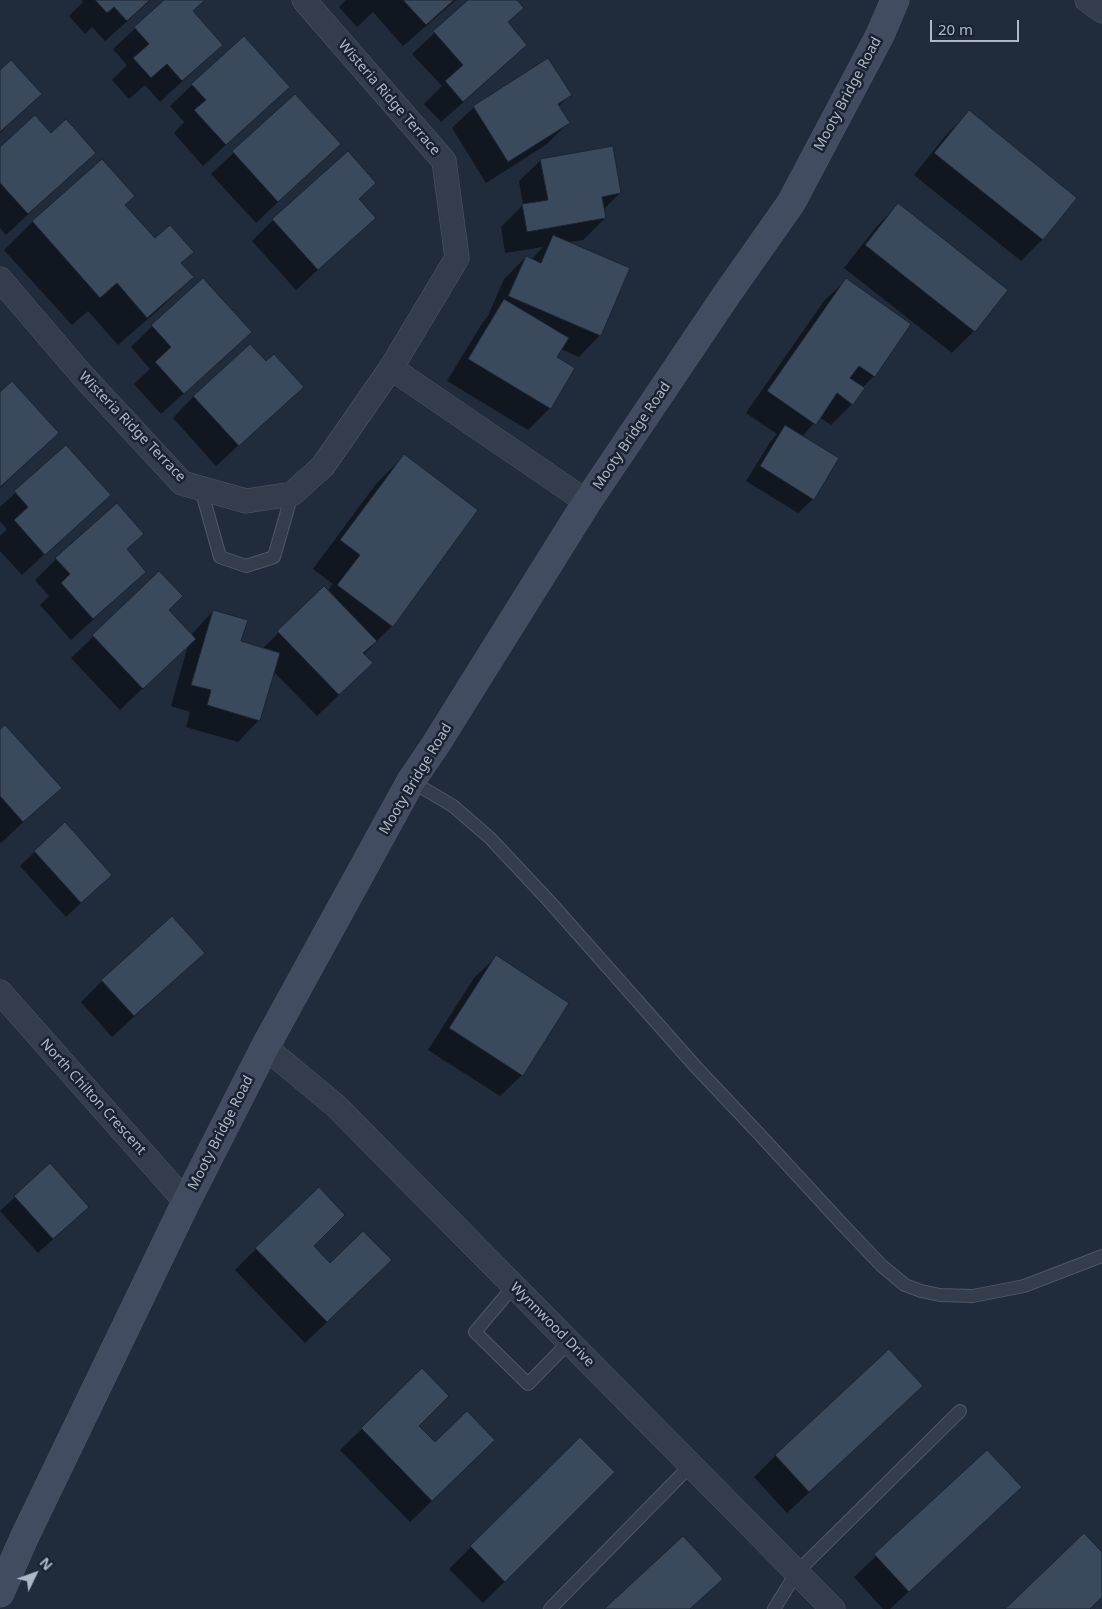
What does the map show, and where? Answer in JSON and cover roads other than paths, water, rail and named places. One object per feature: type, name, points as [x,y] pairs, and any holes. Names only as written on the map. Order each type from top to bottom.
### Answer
[{"type":"main road","name":"Mooty Bridge Road","points":[[0,1593],[24,1538],[186,1202],[265,1047],[411,781],[587,502],[727,294],[792,203],[880,35],[895,0]]},
{"type":"street","name":"Wisteria Ridge Terrace","points":[[0,279],[82,375],[182,483],[246,501],[292,494],[323,466],[392,368],[457,258],[444,160],[304,0]]},
{"type":"street","points":[[1087,0],[1102,11]]},
{"type":"street","points":[[392,368],[587,502]]},
{"type":"street","name":"North Chilton Crescent","points":[[0,992],[186,1202]]},
{"type":"street","name":"Wynnwood Drive","points":[[265,1047],[336,1106],[833,1609]]},
{"type":"lane","points":[[201,489],[220,557],[246,566],[274,557],[292,494]]},
{"type":"lane","points":[[411,781],[453,806],[490,838],[549,901],[695,1066],[842,1224],[882,1266],[905,1284],[921,1291],[940,1295],[973,1296],[1024,1286],[1102,1256]]},
{"type":"lane","points":[[513,1287],[475,1332],[528,1384],[569,1342]]},
{"type":"lane","points":[[774,1609],[797,1572],[960,1410]]},
{"type":"lane","points":[[550,1609],[691,1465]]}]
